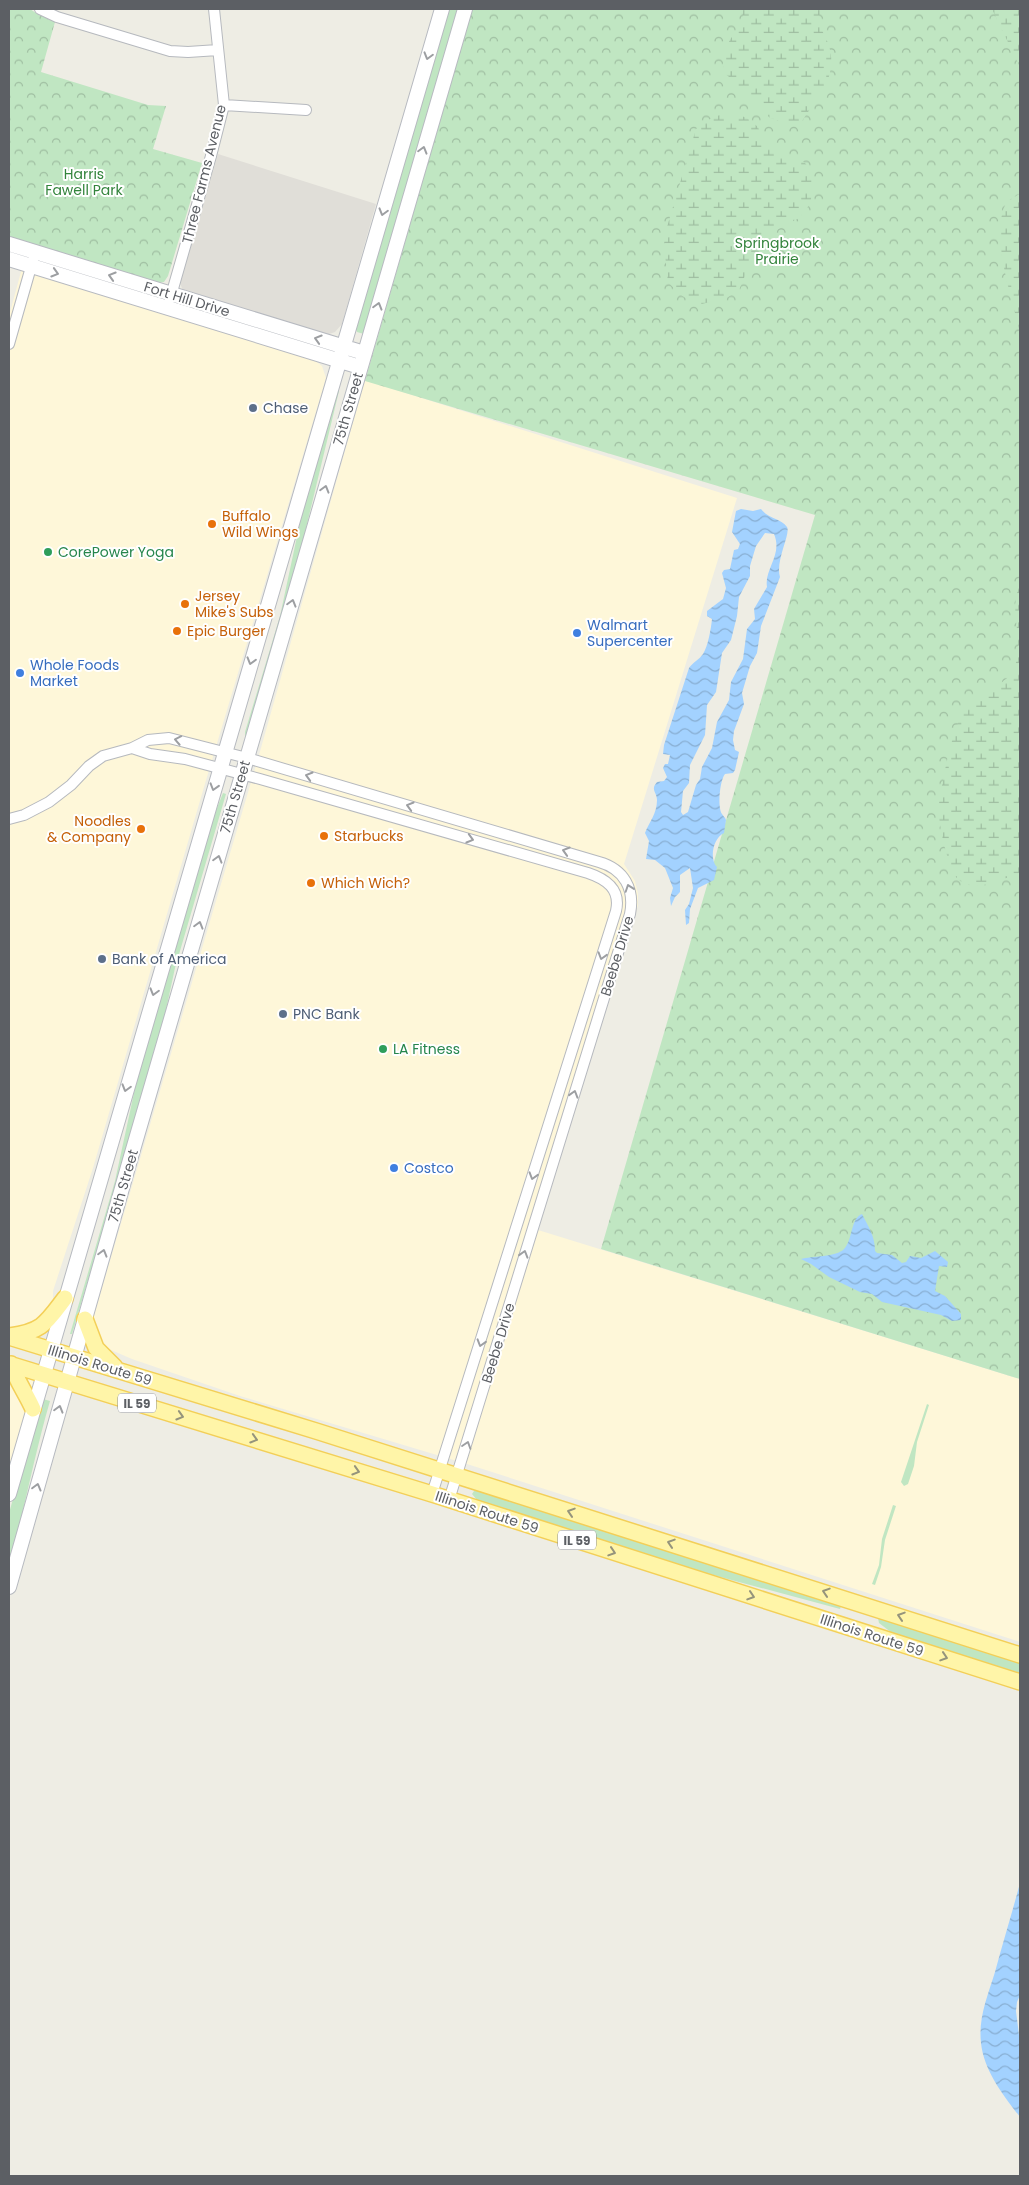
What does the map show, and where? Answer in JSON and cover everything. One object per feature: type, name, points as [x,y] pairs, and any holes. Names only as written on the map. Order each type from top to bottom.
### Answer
[{"type":"main road","name":"75th Street","points":[[9,1494],[442,9]]},
{"type":"main road","name":"75th Street","points":[[9,1587],[66,1382],[464,9]]},
{"type":"main road","name":"Fort Hill Drive","points":[[9,244],[34,259],[169,301],[360,367]]},
{"type":"main road","name":"Fort Hill Drive","points":[[9,259],[34,259]]},
{"type":"main road","name":"Fort Hill Drive","points":[[169,301],[364,353]]},
{"type":"main road","points":[[9,1336],[28,1333],[44,1325],[65,1298]]},
{"type":"main road","points":[[85,1319],[96,1348],[118,1370]]},
{"type":"main road","name":"Illinois Route 59","points":[[9,1336],[457,1475],[1020,1655]]},
{"type":"main road","name":"Illinois Route 59","points":[[10,1364],[432,1494],[1020,1682]]},
{"type":"main road","points":[[10,1364],[15,1377],[24,1388],[33,1409]]},
{"type":"street","points":[[40,9],[57,17],[170,51],[218,50]]},
{"type":"street","name":"Three Farms Avenue","points":[[169,301],[224,105],[214,9]]},
{"type":"street","points":[[224,105],[306,110]]},
{"type":"street","points":[[9,344],[34,259]]},
{"type":"street","name":"Beebe Drive","points":[[9,819],[23,815],[49,802],[103,756],[132,748],[148,740],[169,738],[247,758],[604,863],[620,873],[630,890],[632,899],[630,914],[449,1500]]},
{"type":"street","name":"Beebe Drive","points":[[132,748],[150,754],[178,757],[242,774],[600,877],[611,885],[617,898],[616,911],[432,1494]]},
{"type":"shaded area","points":[[218,154],[376,204],[342,324],[335,332],[326,335],[183,291],[180,283]]},
{"type":"shaded area","points":[[22,268],[313,359],[322,366],[326,378],[93,1168],[53,1291],[53,1300],[45,1318],[20,1330],[9,1327],[9,316]]},
{"type":"shaded area","points":[[365,380],[737,498],[624,864],[635,881],[638,905],[538,1230],[1020,1379],[1020,1642],[467,1464],[240,1396],[132,1359],[104,1347],[93,1326],[94,1315],[259,755]]},
{"type":"shaded area","points":[[9,1372],[36,1380],[9,1474]]},
{"type":"green space","name":"Harris Fawell Park","points":[[9,9],[30,9],[55,22],[41,72],[148,105],[166,106],[153,149],[202,163],[168,276],[164,282],[155,283],[9,237]]},
{"type":"green space","points":[[447,9],[459,9],[364,334],[357,332],[355,327]]},
{"type":"green space","name":"Springbrook Prairie","points":[[472,9],[1020,9],[1020,1379],[601,1249],[815,515],[365,381]]},
{"type":"green space","points":[[739,9],[822,9],[819,19],[831,54],[831,69],[823,89],[812,100],[810,109],[802,121],[787,123],[770,118],[727,75],[723,65],[724,51],[731,38],[740,30],[744,18]]},
{"type":"green space","points":[[992,9],[1020,9],[1020,77],[1019,65]]},
{"type":"green space","points":[[733,113],[747,118],[758,127],[763,142],[776,151],[804,162],[812,171],[814,185],[810,204],[799,218],[765,236],[756,249],[739,290],[728,297],[702,304],[692,302],[681,295],[668,282],[664,245],[667,227],[696,129],[713,118]]},
{"type":"green space","points":[[1020,194],[1020,333],[1004,270],[1000,236],[1001,221],[1006,203]]},
{"type":"green space","points":[[336,390],[339,391],[301,549],[245,741],[245,732],[280,616],[305,499]]},
{"type":"green space","points":[[1020,586],[1020,876],[975,886],[960,881],[949,862],[940,820],[940,794],[952,740],[965,708],[976,697],[1004,681],[1014,668],[1018,647],[1015,605]]},
{"type":"green space","points":[[223,793],[226,794],[175,968],[159,1042],[72,1334],[70,1334],[115,1181],[145,1042],[205,838]]},
{"type":"green space","points":[[43,1399],[50,1401],[9,1566],[9,1513]]},
{"type":"green space","points":[[927,1404],[929,1405],[917,1442],[914,1466],[908,1484],[904,1486],[901,1482]]},
{"type":"green space","points":[[477,1490],[841,1606],[840,1609],[713,1575],[477,1500],[472,1494]]},
{"type":"green space","points":[[893,1505],[896,1506],[885,1540],[881,1567],[875,1585],[872,1584],[879,1565],[882,1539]]},
{"type":"green space","points":[[878,1618],[1020,1663],[1020,1673],[892,1633],[879,1623]]},
{"type":"water","points":[[741,509],[753,511],[761,509],[764,513],[785,524],[788,531],[781,556],[780,577],[761,626],[757,653],[750,666],[742,693],[744,704],[734,731],[733,740],[735,750],[739,752],[735,770],[733,773],[725,774],[723,777],[720,811],[726,820],[724,833],[717,839],[713,849],[713,859],[717,867],[714,880],[698,888],[690,909],[689,923],[686,925],[685,910],[689,904],[693,888],[690,868],[680,875],[680,892],[675,897],[671,906],[670,898],[673,888],[665,868],[655,860],[646,859],[649,841],[645,833],[657,805],[654,787],[657,782],[664,781],[667,777],[663,768],[665,764],[668,764],[670,755],[663,754],[664,745],[689,668],[703,654],[708,642],[712,619],[707,616],[707,611],[723,599],[726,588],[722,573],[724,570],[730,569],[734,550],[738,549],[740,544],[732,532],[736,511]],"holes":[[[765,533],[774,534],[776,549],[768,574],[767,587],[754,609],[755,619],[747,629],[743,659],[731,682],[729,700],[717,722],[712,748],[702,767],[700,779],[696,785],[688,812],[683,815],[681,812],[683,791],[689,783],[690,765],[705,735],[707,705],[716,692],[722,653],[731,640],[737,616],[739,597],[750,576],[750,566],[756,546]]]},
{"type":"water","points":[[862,1214],[871,1231],[877,1253],[892,1255],[902,1263],[906,1262],[910,1256],[921,1258],[935,1251],[948,1262],[947,1267],[939,1266],[935,1291],[945,1296],[961,1314],[961,1320],[952,1321],[941,1315],[882,1302],[872,1294],[860,1292],[829,1277],[801,1259],[841,1252],[847,1245],[855,1220]]},
{"type":"water","points":[[1020,1883],[1020,1995],[1016,2011],[1020,2043],[1020,2117],[990,2073],[983,2053],[980,2034],[984,2007]]},
{"type":"place","name":"Chase","points":[[253,408]]},
{"type":"place","name":"Buffalo Wild Wings","points":[[212,524]]},
{"type":"place","name":"CorePower Yoga","points":[[48,552]]},
{"type":"place","name":"Jersey Mike's Subs","points":[[185,604]]},
{"type":"place","name":"Epic Burger","points":[[177,631]]},
{"type":"place","name":"Walmart Supercenter","points":[[577,633]]},
{"type":"place","name":"Whole Foods Market","points":[[20,673]]},
{"type":"place","name":"Noodles & Company","points":[[141,829]]},
{"type":"place","name":"Starbucks","points":[[324,836]]},
{"type":"place","name":"Which Wich?","points":[[311,883]]},
{"type":"place","name":"Bank of America","points":[[102,959]]},
{"type":"place","name":"PNC Bank","points":[[283,1014]]},
{"type":"place","name":"LA Fitness","points":[[383,1049]]},
{"type":"place","name":"Costco","points":[[394,1168]]}]
